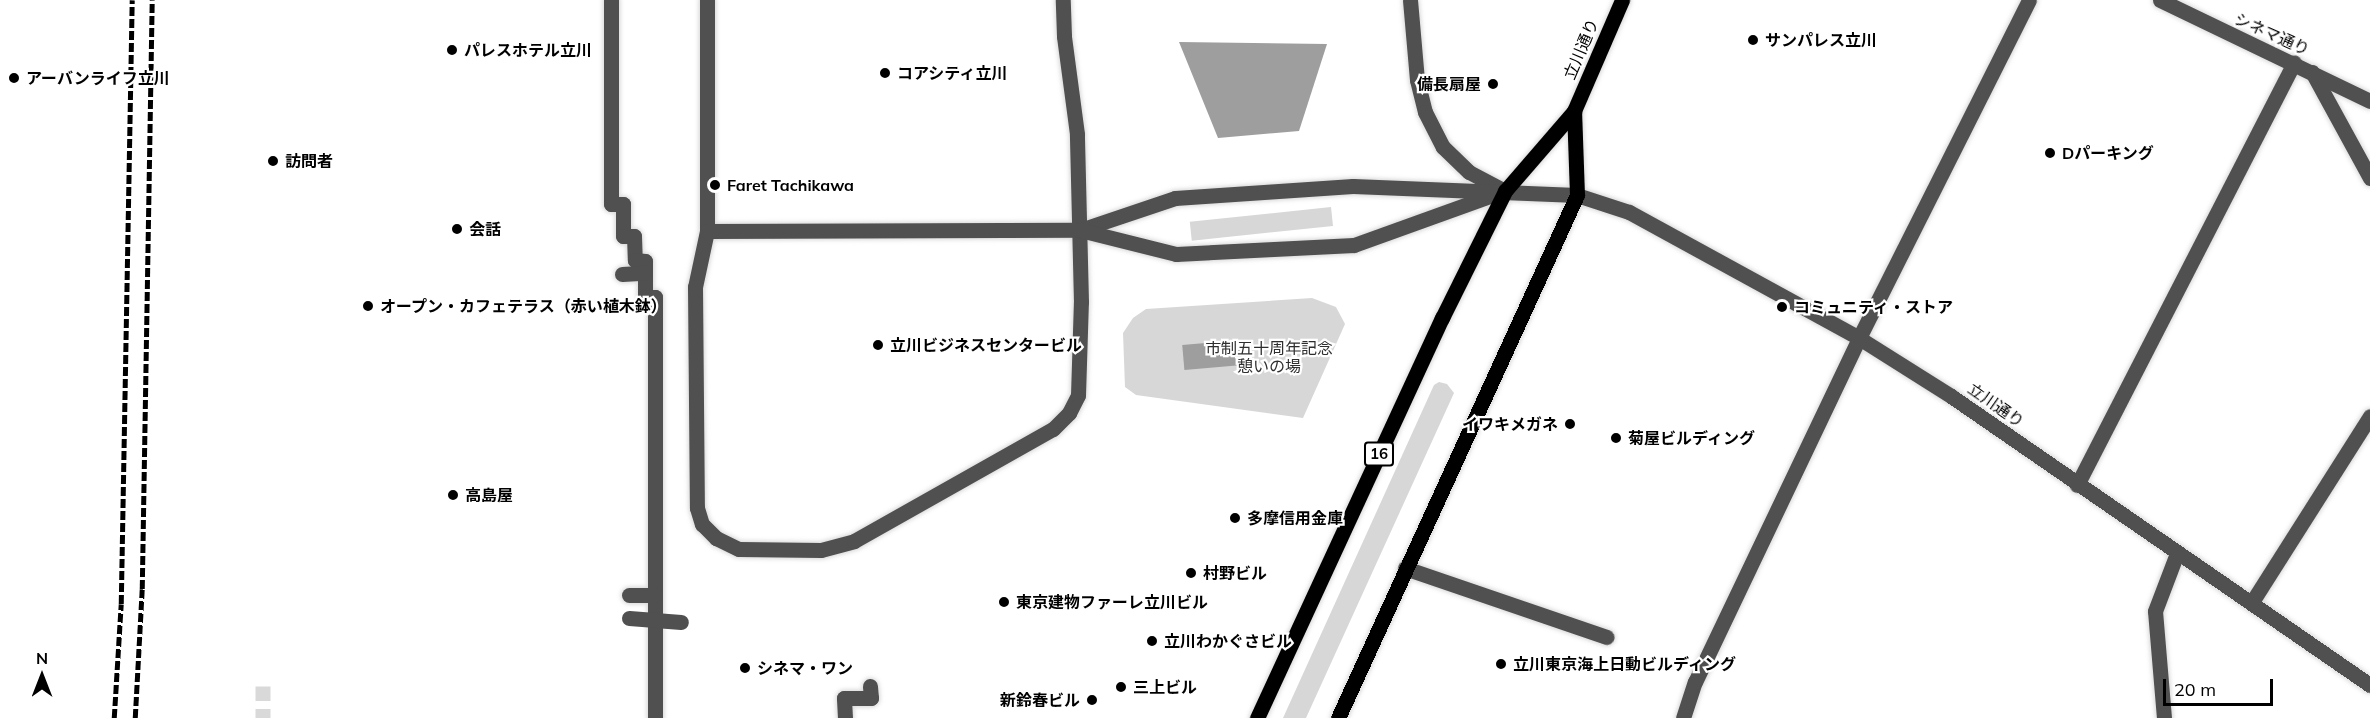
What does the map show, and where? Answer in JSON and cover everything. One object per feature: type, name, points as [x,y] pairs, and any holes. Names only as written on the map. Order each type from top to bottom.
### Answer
[{"type":"main road","name":"立川通り","points":[[1574,111],[1622,0]]},
{"type":"main road","name":"16","points":[[1257,718],[1442,318],[1505,191],[1574,111]]},
{"type":"main road","name":"16","points":[[1338,718],[1577,195],[1574,111]]},
{"type":"street","points":[[611,0],[606,184],[611,204],[623,204],[623,236],[634,236],[635,260],[645,261],[645,297],[655,297],[655,718]]},
{"type":"street","points":[[707,0],[707,231],[695,287],[694,482],[702,524],[716,538],[739,549],[821,550],[854,541],[1053,429],[1069,413],[1078,395],[1080,230],[1077,134],[1064,36],[1064,0]]},
{"type":"street","points":[[1410,0],[1417,80],[1425,112],[1443,147],[1469,172],[1505,191]]},
{"type":"street","points":[[1683,718],[1695,682],[1859,338],[2029,0]]},
{"type":"street","name":"シネマ通り","points":[[2160,0],[2294,63],[2370,102]]},
{"type":"street","points":[[2078,485],[2294,63]]},
{"type":"street","points":[[2312,72],[2370,178]]},
{"type":"street","name":"立川通り","points":[[1080,230],[1175,198],[1353,186],[1577,195],[1629,212],[1859,338],[1951,396],[2370,685]]},
{"type":"street","points":[[707,231],[1080,230],[1176,254],[1354,245],[1505,191]]},
{"type":"street","points":[[622,274],[644,273]]},
{"type":"street","points":[[2252,602],[2370,416]]},
{"type":"street","points":[[2164,718],[2156,611],[2177,553]]},
{"type":"street","points":[[1405,568],[1607,637]]},
{"type":"street","points":[[629,595],[655,595]]},
{"type":"street","points":[[629,618],[681,622]]},
{"type":"street","points":[[845,718],[844,698],[871,698],[870,686]]},
{"type":"green space","points":[[1331,207],[1333,226],[1192,241],[1190,222]]},
{"type":"green space","name":"市制五十周年記念 憩いの場","points":[[1312,298],[1336,307],[1345,324],[1303,418],[1136,395],[1125,387],[1123,333],[1133,318],[1146,309]]},
{"type":"green space","points":[[1439,382],[1447,384],[1454,393],[1306,718],[1283,718],[1434,385]]},
{"type":"shaded area","points":[[1179,42],[1327,44],[1299,131],[1218,138]]},
{"type":"shaded area","points":[[1240,340],[1242,365],[1184,370],[1182,345]]},
{"type":"tunnel","points":[[263,686],[263,718]]},
{"type":"railway","points":[[114,718],[121,604],[132,0]]},
{"type":"railway","points":[[135,718],[142,589],[152,0]]},
{"type":"place","name":"サンパレス立川","points":[[1753,40]]},
{"type":"place","name":"パレスホテル立川","points":[[452,50]]},
{"type":"place","name":"コアシティ立川","points":[[885,73]]},
{"type":"place","name":"アーバンライフ立川","points":[[14,78]]},
{"type":"place","name":"備長扇屋","points":[[1493,84]]},
{"type":"place","name":"Dパーキング","points":[[2050,153]]},
{"type":"place","name":"訪問者","points":[[273,161]]},
{"type":"place","name":"Faret Tachikawa","points":[[715,185]]},
{"type":"place","name":"会話","points":[[457,229]]},
{"type":"place","name":"オープン・カフェテラス（赤い植木鉢）","points":[[368,306]]},
{"type":"place","name":"コミュニティ・ストア","points":[[1782,307]]},
{"type":"place","name":"立川ビジネスセンタービル","points":[[878,345]]},
{"type":"place","name":"イワキメガネ","points":[[1570,424]]},
{"type":"place","name":"菊屋ビルディング","points":[[1616,438]]},
{"type":"place","name":"高島屋","points":[[453,495]]},
{"type":"place","name":"多摩信用金庫","points":[[1235,518]]},
{"type":"place","name":"村野ビル","points":[[1191,573]]},
{"type":"place","name":"東京建物ファーレ立川ビル","points":[[1004,602]]},
{"type":"place","name":"立川わかぐさビル","points":[[1152,641]]},
{"type":"place","name":"立川東京海上日動ビルディング","points":[[1501,664]]},
{"type":"place","name":"シネマ・ワン","points":[[745,668]]},
{"type":"place","name":"三上ビル","points":[[1121,687]]},
{"type":"place","name":"新鈴春ビル","points":[[1092,700]]}]
